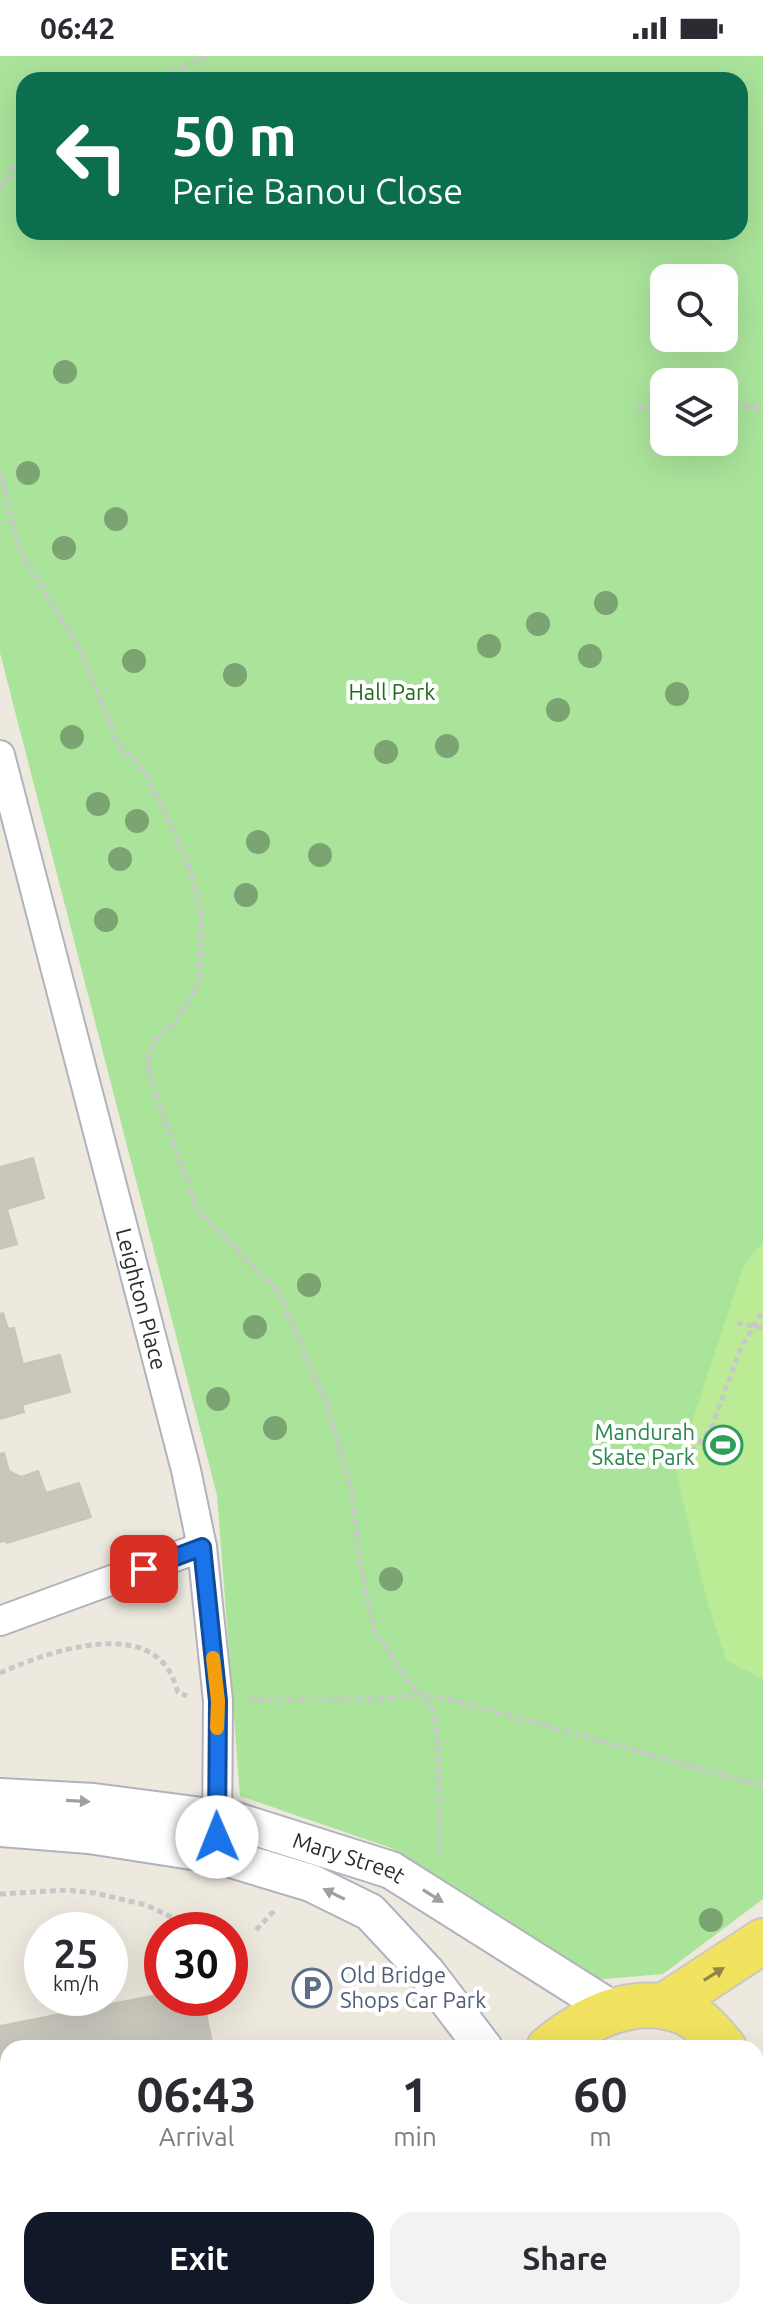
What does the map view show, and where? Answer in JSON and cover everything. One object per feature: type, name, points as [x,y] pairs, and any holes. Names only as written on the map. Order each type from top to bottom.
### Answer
[{"type":"main road","points":[[664,2006],[763,1941]]},
{"type":"main road","points":[[559,2040],[575,2027],[613,2010],[646,2005],[664,2006],[689,2014],[717,2040]]},
{"type":"street","name":"Leighton Place","points":[[0,755],[186,1470],[202,1547],[218,1701],[218,1855]]},
{"type":"street","points":[[0,1621],[202,1547]]},
{"type":"street","name":"Mary Street","points":[[0,1797],[94,1802],[233,1820],[391,1870],[613,2010]]},
{"type":"street","name":"Mary Street","points":[[0,1828],[89,1835],[218,1855],[311,1883],[370,1912],[427,1973],[478,2040]]},
{"type":"path","points":[[172,72],[208,56]]},
{"type":"path","points":[[0,188],[16,165]]},
{"type":"path","points":[[638,410],[650,404]]},
{"type":"path","points":[[738,404],[763,410]]},
{"type":"path","points":[[0,471],[19,549],[81,651],[117,742],[146,773],[186,858],[201,911],[200,982],[175,1022],[157,1037],[148,1057],[150,1078],[198,1211],[278,1291],[327,1405],[351,1487],[361,1567],[374,1631],[434,1714],[438,1740],[440,1856],[437,1879],[428,1893]]},
{"type":"path","points":[[680,1468],[712,1426],[740,1350],[763,1310]]},
{"type":"path","points":[[737,1323],[763,1328]]},
{"type":"path","points":[[421,1694],[453,1700],[763,1786]]},
{"type":"path","points":[[0,1894],[67,1890],[95,1893],[146,1905],[161,1912]]},
{"type":"green space","name":"Hall Park","points":[[0,56],[763,56],[763,1899],[663,1974],[593,1980],[391,1848],[240,1796],[217,1495],[0,653]]},
{"type":"green space","name":"Mandurah Skate Park","points":[[763,1242],[763,1679],[726,1660],[705,1593],[674,1464],[691,1425],[744,1265]]},
{"type":"building","points":[[33,1158],[44,1198],[7,1209],[17,1244],[0,1249],[0,1167]]},
{"type":"building","points":[[3,1313],[8,1329],[14,1328],[23,1364],[60,1355],[70,1392],[22,1405],[24,1412],[0,1419],[0,1314]]},
{"type":"building","points":[[4,1453],[9,1471],[21,1477],[38,1471],[46,1493],[79,1483],[91,1517],[7,1543],[0,1542],[0,1454]]},
{"type":"building","points":[[144,1998],[144,2016],[207,2016],[211,2040],[0,2040],[0,2026],[51,2016],[128,2016],[128,2001]]},
{"type":"slow traffic","points":[[213,1658],[218,1701],[217,1728]]},
{"type":"place","name":"Mandurah Skate Park","points":[[723,1445]]},
{"type":"place","name":"Old Bridge Shops Car Park","points":[[312,1988]]},
{"type":"route","points":[[144,1569],[202,1547],[218,1701],[217,1837]]}]
